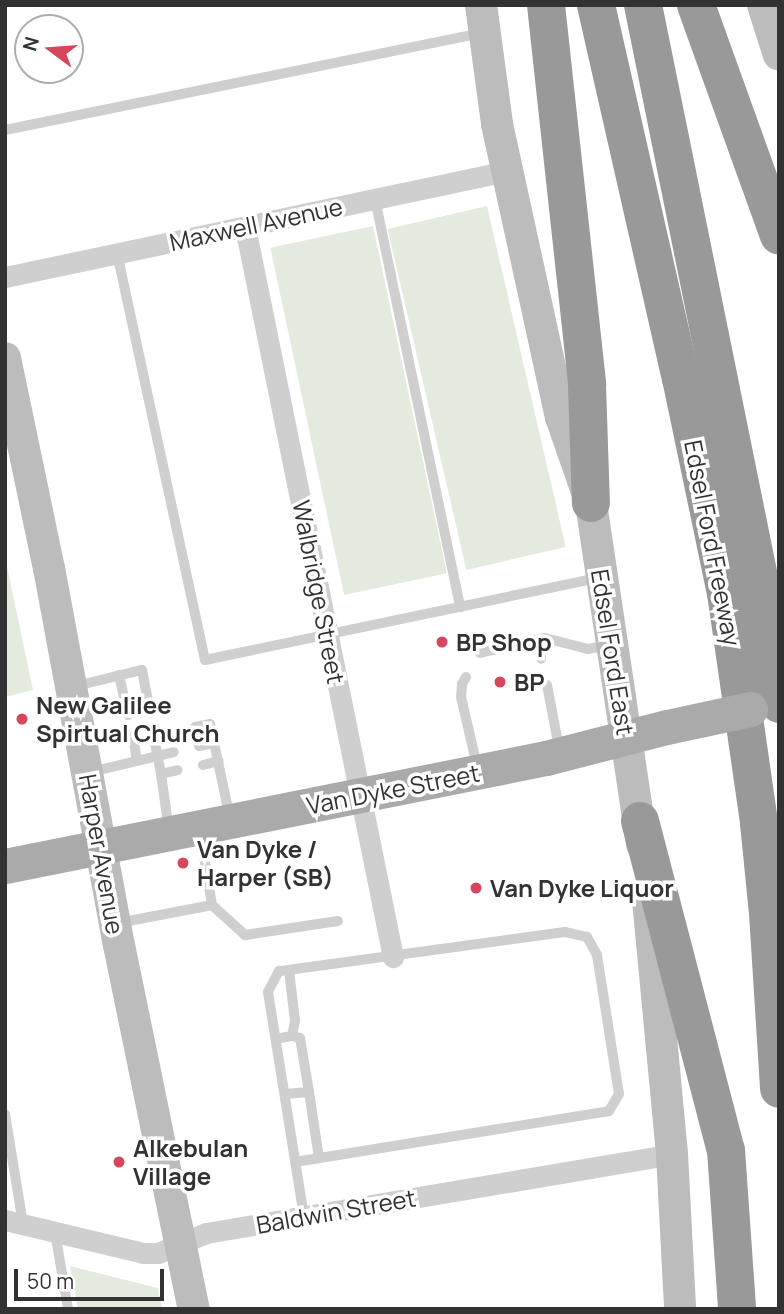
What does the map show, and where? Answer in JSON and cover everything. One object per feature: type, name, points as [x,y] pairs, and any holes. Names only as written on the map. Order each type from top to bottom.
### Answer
[{"type":"highway","points":[[547,5],[587,385],[591,503]]},
{"type":"highway","name":"Edsel Ford Freeway","points":[[596,5],[681,378],[726,593],[759,823],[768,913],[779,1089]]},
{"type":"highway","name":"Edsel Ford Freeway","points":[[643,5],[763,597],[779,704]]},
{"type":"highway","points":[[696,5],[779,236]]},
{"type":"highway","points":[[640,821],[726,1150],[737,1309]]},
{"type":"main road","name":"Van Dyke Street","points":[[5,866],[479,772],[560,755],[667,727],[779,704]]},
{"type":"street","points":[[763,5],[779,55]]},
{"type":"street","name":"Edsel Ford East","points":[[483,19],[497,124],[561,417],[591,503],[640,821],[672,1154],[680,1309]]},
{"type":"street","name":"Maxwell Avenue","points":[[5,277],[507,171]]},
{"type":"street","name":"Walbridge Street","points":[[245,227],[393,957]]},
{"type":"street","name":"Harper Avenue","points":[[5,358],[11,405],[71,688],[115,924],[194,1309]]},
{"type":"street","name":"Baldwin Street","points":[[14,1222],[143,1253],[158,1253],[206,1233],[672,1154]]},
{"type":"lane","points":[[5,130],[483,19]]},
{"type":"lane","points":[[375,199],[460,607]]},
{"type":"lane","points":[[117,253],[205,660],[602,578]]},
{"type":"lane","points":[[480,653],[545,638],[588,649],[612,645]]},
{"type":"lane","points":[[538,639],[541,659]]},
{"type":"lane","points":[[71,688],[142,670],[150,710]]},
{"type":"lane","points":[[119,676],[128,715]]},
{"type":"lane","points":[[466,677],[462,684],[461,697],[479,772]]},
{"type":"lane","points":[[547,685],[560,755]]},
{"type":"lane","points":[[195,727],[210,724],[219,761],[200,827],[212,905],[245,935],[338,921]]},
{"type":"lane","points":[[170,734],[154,735],[161,774],[200,827]]},
{"type":"lane","points":[[133,736],[137,761]]},
{"type":"lane","points":[[200,746],[215,743]]},
{"type":"lane","points":[[87,773],[174,752]]},
{"type":"lane","points":[[203,765],[219,761]]},
{"type":"lane","points":[[161,774],[178,770]]},
{"type":"lane","points":[[115,924],[212,905]]},
{"type":"lane","points":[[295,1162],[609,1111],[619,1094],[597,955],[587,937],[565,932],[279,971],[268,992],[285,1094],[295,1162],[304,1216]]},
{"type":"lane","points":[[289,970],[295,1021],[292,1036]]},
{"type":"lane","points":[[276,1040],[292,1036],[300,1038],[319,1158]]},
{"type":"lane","points":[[285,1094],[309,1092]]},
{"type":"lane","points":[[5,1114],[14,1222]]},
{"type":"lane","points":[[55,1232],[68,1309]]},
{"type":"shaded area","points":[[487,206],[566,547],[466,570],[388,229]]},
{"type":"shaded area","points":[[373,226],[447,573],[344,595],[270,248]]},
{"type":"shaded area","points":[[5,557],[33,690],[5,697]]},
{"type":"shaded area","points":[[70,1266],[158,1288],[162,1309],[78,1309]]},
{"type":"place","name":"BP Shop","points":[[442,642]]},
{"type":"place","name":"BP","points":[[500,682]]},
{"type":"place","name":"New Galilee Spirtual Church","points":[[22,719]]},
{"type":"place","name":"Van Dyke / Harper (SB)","points":[[183,863]]},
{"type":"place","name":"Van Dyke Liquor","points":[[476,888]]},
{"type":"place","name":"Alkebulan Village","points":[[119,1162]]}]
